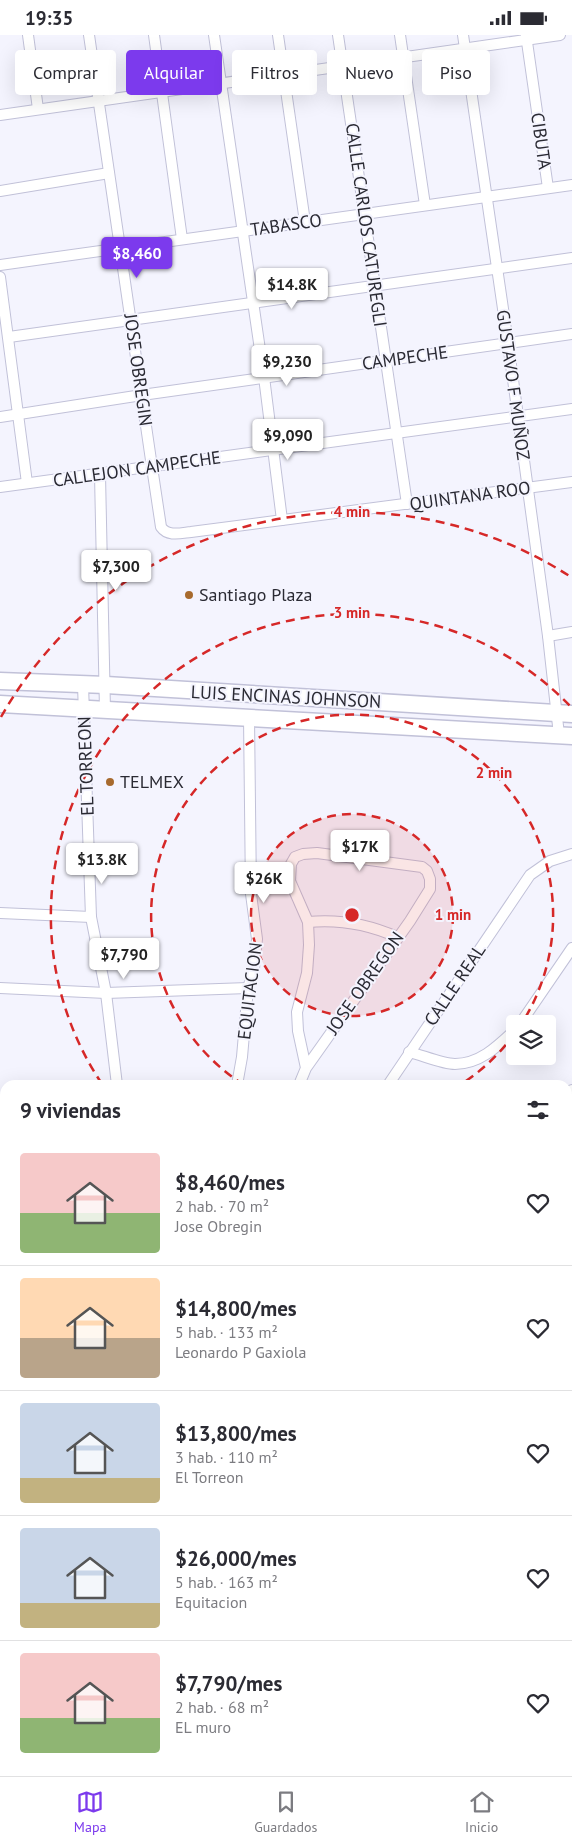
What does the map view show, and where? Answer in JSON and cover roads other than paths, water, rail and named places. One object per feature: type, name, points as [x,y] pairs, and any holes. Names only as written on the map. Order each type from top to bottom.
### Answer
[{"type":"main road","name":"LUIS ENCINAS JOHNSON","points":[[0,681],[106,685],[565,713]]},
{"type":"main road","points":[[249,717],[254,709],[266,701],[280,697]]},
{"type":"main road","name":"LUIS ENCINAS JOHNSON","points":[[0,704],[565,736]]},
{"type":"street","points":[[28,35],[38,109]]},
{"type":"street","name":"JOSE OBREGIN","points":[[90,35],[161,527]]},
{"type":"street","points":[[154,35],[156,50]]},
{"type":"street","points":[[214,35],[216,50]]},
{"type":"street","points":[[278,35],[280,50]]},
{"type":"street","name":"CALLE CARLOS CATUREGLI","points":[[338,35],[340,50]]},
{"type":"street","points":[[400,35],[402,50]]},
{"type":"street","name":"GUSTAVO F MUÑOZ","points":[[463,35],[548,636],[565,713],[565,736]]},
{"type":"street","points":[[412,57],[526,38],[560,35]]},
{"type":"street","name":"CIBUTA","points":[[526,38],[548,188]]},
{"type":"street","points":[[232,82],[222,83],[264,377],[282,520]]},
{"type":"street","points":[[0,115],[134,95]]},
{"type":"street","points":[[163,95],[182,239]]},
{"type":"street","points":[[286,95],[305,222]]},
{"type":"street","name":"CALLE CARLOS CATUREGLI","points":[[346,95],[407,504]]},
{"type":"street","points":[[409,95],[426,205]]},
{"type":"street","points":[[0,191],[109,173]]},
{"type":"street","name":"TABASCO","points":[[0,265],[572,185]]},
{"type":"street","points":[[9,337],[572,259]]},
{"type":"street","points":[[0,277],[27,483]]},
{"type":"street","name":"CAMPECHE","points":[[0,417],[264,377],[572,334]]},
{"type":"street","name":"CALLEJON CAMPECHE","points":[[0,487],[100,475],[572,409]]},
{"type":"street","points":[[100,475],[106,685],[105,710]]},
{"type":"street","name":"QUINTANA ROO","points":[[161,527],[164,531],[170,533],[572,482]]},
{"type":"street","points":[[548,636],[572,632]]},
{"type":"street","name":"EL TORREON","points":[[83,685],[91,917],[106,993],[115,1080]]},
{"type":"street","name":"EQUITACION","points":[[237,1080],[242,1057],[248,989],[254,969],[257,939],[251,894],[249,717]]},
{"type":"street","name":"JOSE OBREGON","points":[[301,1080],[306,1068],[430,889],[430,879],[427,871],[422,867],[317,853],[303,854],[295,857],[291,864],[290,881],[308,921],[307,973],[297,1013],[298,1031],[306,1068]]},
{"type":"street","name":"CALLE REAL","points":[[391,1080],[530,875],[550,861],[572,854]]},
{"type":"street","points":[[0,913],[91,917]]},
{"type":"street","points":[[308,921],[330,920],[360,924],[397,937]]},
{"type":"street","points":[[526,1015],[572,949]]},
{"type":"street","points":[[0,989],[106,993],[248,989]]},
{"type":"street","points":[[409,1052],[454,1064],[473,1061],[494,1050],[506,1039]]},
{"type":"place","name":"Santiago Plaza","points":[[189,595]]},
{"type":"place","name":"TELMEX","points":[[110,782]]}]
